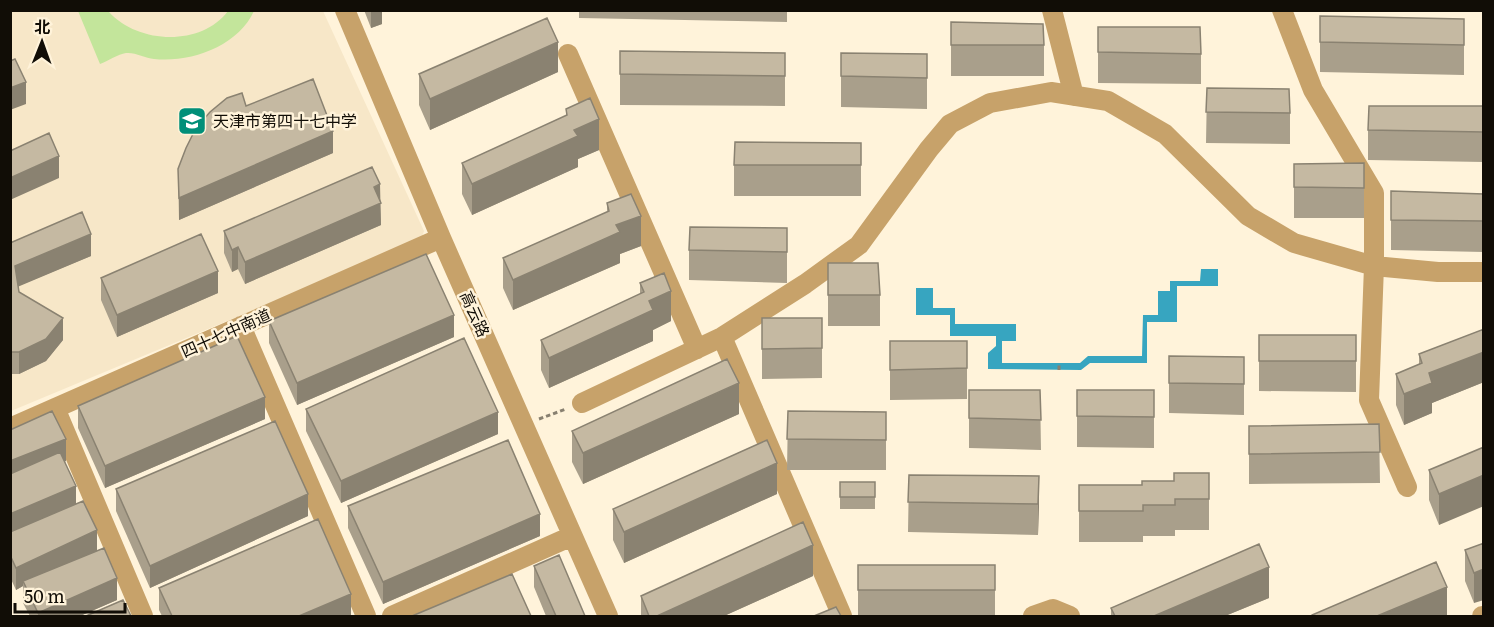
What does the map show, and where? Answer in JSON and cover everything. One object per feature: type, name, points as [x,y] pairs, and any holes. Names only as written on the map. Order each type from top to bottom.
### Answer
[{"type":"street","name":"高云路","points":[[345,10],[441,238],[608,616]]},
{"type":"street","points":[[1052,10],[1074,96]]},
{"type":"street","points":[[1282,10],[1312,90],[1374,194],[1369,400],[1407,487]]},
{"type":"street","points":[[568,54],[697,349]]},
{"type":"street","points":[[582,403],[722,337],[805,284],[859,245],[950,124],[990,103],[1051,92],[1108,101],[1165,134],[1248,216],[1294,243],[1374,266],[1438,272],[1484,272]]},
{"type":"street","name":"四十七中南道","points":[[10,428],[441,238]]},
{"type":"street","points":[[241,326],[366,616]]},
{"type":"street","points":[[722,337],[842,616]]},
{"type":"street","points":[[56,408],[143,616]]},
{"type":"street","points":[[392,616],[572,536]]},
{"type":"street","points":[[1033,616],[1053,609],[1070,616]]},
{"type":"path","points":[[1059,363],[1059,370]]},
{"type":"path","points":[[524,425],[582,403]]},
{"type":"shaded area","name":"天津市第四十七中学","points":[[11,11],[323,11],[424,231],[422,237],[417,242],[11,411]]},
{"type":"green space","points":[[78,11],[112,11],[109,12],[121,23],[136,30],[169,37],[186,36],[202,31],[216,23],[228,11],[254,11],[237,34],[212,50],[198,55],[168,60],[126,53],[100,64]]},
{"type":"water","points":[[1201,269],[1218,269],[1218,286],[1177,286],[1177,322],[1147,322],[1147,363],[1090,363],[1081,370],[988,369],[988,353],[996,346],[996,336],[950,336],[950,315],[916,315],[916,288],[933,288],[933,308],[955,308],[955,324],[1016,324],[1016,341],[1002,341],[1002,363],[1080,363],[1088,356],[1142,356],[1143,315],[1158,315],[1158,291],[1170,291],[1170,281],[1200,281]]},
{"type":"building","points":[[1320,16],[1464,19],[1464,45],[1320,42]]},
{"type":"building","points":[[547,18],[558,42],[430,99],[419,74]]},
{"type":"building","points":[[951,22],[1043,24],[1044,45],[951,45]]},
{"type":"building","points":[[1098,27],[1200,27],[1201,54],[1098,52]]},
{"type":"building","points":[[620,51],[785,53],[785,76],[620,74]]},
{"type":"building","points":[[841,53],[927,54],[927,78],[841,76]]},
{"type":"building","points":[[15,59],[26,82],[10,88],[10,61]]},
{"type":"building","points":[[313,79],[333,131],[179,198],[178,169],[196,128],[210,112],[227,98],[242,93],[246,106]]},
{"type":"building","points":[[1207,88],[1289,89],[1290,113],[1206,112]]},
{"type":"building","points":[[590,98],[599,119],[574,130],[578,136],[472,184],[462,163],[567,115],[566,109]]},
{"type":"building","points":[[1369,106],[1484,106],[1484,132],[1368,130]]},
{"type":"building","points":[[49,133],[59,156],[10,178],[10,151]]},
{"type":"building","points":[[735,142],[861,143],[861,165],[734,165]]},
{"type":"building","points":[[1364,163],[1364,188],[1294,187],[1294,164]]},
{"type":"building","points":[[372,167],[380,184],[374,187],[381,203],[245,262],[238,247],[232,250],[224,231]]},
{"type":"building","points":[[1391,191],[1484,194],[1484,221],[1391,220]]},
{"type":"building","points":[[631,194],[641,216],[616,225],[620,232],[513,280],[503,258],[609,211],[607,203]]},
{"type":"building","points":[[82,212],[91,234],[15,266],[19,292],[63,318],[46,339],[19,352],[10,352],[10,243]]},
{"type":"building","points":[[690,227],[787,228],[787,252],[689,250]]},
{"type":"building","points":[[201,234],[218,271],[117,315],[101,278]]},
{"type":"building","points":[[426,254],[454,315],[297,383],[269,321]]},
{"type":"building","points":[[828,263],[878,263],[880,295],[828,295]]},
{"type":"building","points":[[664,273],[671,291],[649,301],[653,310],[549,358],[541,340],[644,292],[640,283]]},
{"type":"building","points":[[762,318],[822,318],[822,348],[762,349]]},
{"type":"building","points":[[1484,329],[1484,352],[1429,373],[1432,383],[1404,394],[1396,374],[1422,363],[1419,354]]},
{"type":"building","points":[[1259,335],[1356,335],[1356,361],[1259,361]]},
{"type":"building","points":[[237,336],[265,397],[105,466],[78,406]]},
{"type":"building","points":[[464,338],[498,412],[341,481],[306,409]]},
{"type":"building","points":[[890,341],[967,341],[967,368],[890,370]]},
{"type":"building","points":[[1169,356],[1244,357],[1244,384],[1169,383]]},
{"type":"building","points":[[727,359],[739,383],[583,453],[572,431]]},
{"type":"building","points":[[969,390],[1040,390],[1041,420],[969,418]]},
{"type":"building","points":[[1077,390],[1154,390],[1154,417],[1077,416]]},
{"type":"building","points":[[52,411],[66,439],[10,461],[10,430]]},
{"type":"building","points":[[788,411],[886,412],[886,440],[787,439]]},
{"type":"building","points":[[275,421],[308,494],[150,566],[116,489]]},
{"type":"building","points":[[1379,424],[1380,452],[1249,454],[1249,426]]},
{"type":"building","points":[[508,440],[540,514],[383,582],[348,506]]},
{"type":"building","points":[[767,440],[777,463],[624,532],[613,509]]},
{"type":"building","points":[[1484,447],[1484,475],[1439,494],[1429,470]]},
{"type":"building","points":[[60,452],[76,486],[10,514],[10,474]]},
{"type":"building","points":[[1174,473],[1209,473],[1209,499],[1175,499],[1175,505],[1143,505],[1143,511],[1079,511],[1079,485],[1142,485],[1142,481],[1174,481]]},
{"type":"building","points":[[909,475],[1039,476],[1038,504],[908,502]]},
{"type":"building","points":[[840,482],[875,482],[875,497],[840,497]]},
{"type":"building","points":[[83,501],[97,530],[16,568],[10,555],[10,532]]},
{"type":"building","points":[[318,519],[351,594],[299,616],[172,616],[159,588]]},
{"type":"building","points":[[803,522],[813,545],[657,616],[649,616],[641,596]]},
{"type":"building","points":[[1484,543],[1484,569],[1474,573],[1465,550]]},
{"type":"building","points":[[1259,544],[1269,567],[1154,616],[1115,616],[1111,608]]},
{"type":"building","points":[[104,548],[117,578],[38,613],[23,581]]},
{"type":"building","points":[[559,555],[585,616],[556,616],[534,566]]},
{"type":"building","points":[[1436,562],[1447,587],[1377,616],[1312,616],[1312,615]]},
{"type":"building","points":[[858,565],[995,565],[995,590],[858,590]]},
{"type":"building","points":[[512,574],[531,616],[412,616]]},
{"type":"building","points":[[123,600],[131,616],[86,616]]},
{"type":"building","points":[[836,607],[841,616],[814,616]]},
{"type":"place","name":"天津市第四十七中学","points":[[192,121]]}]
